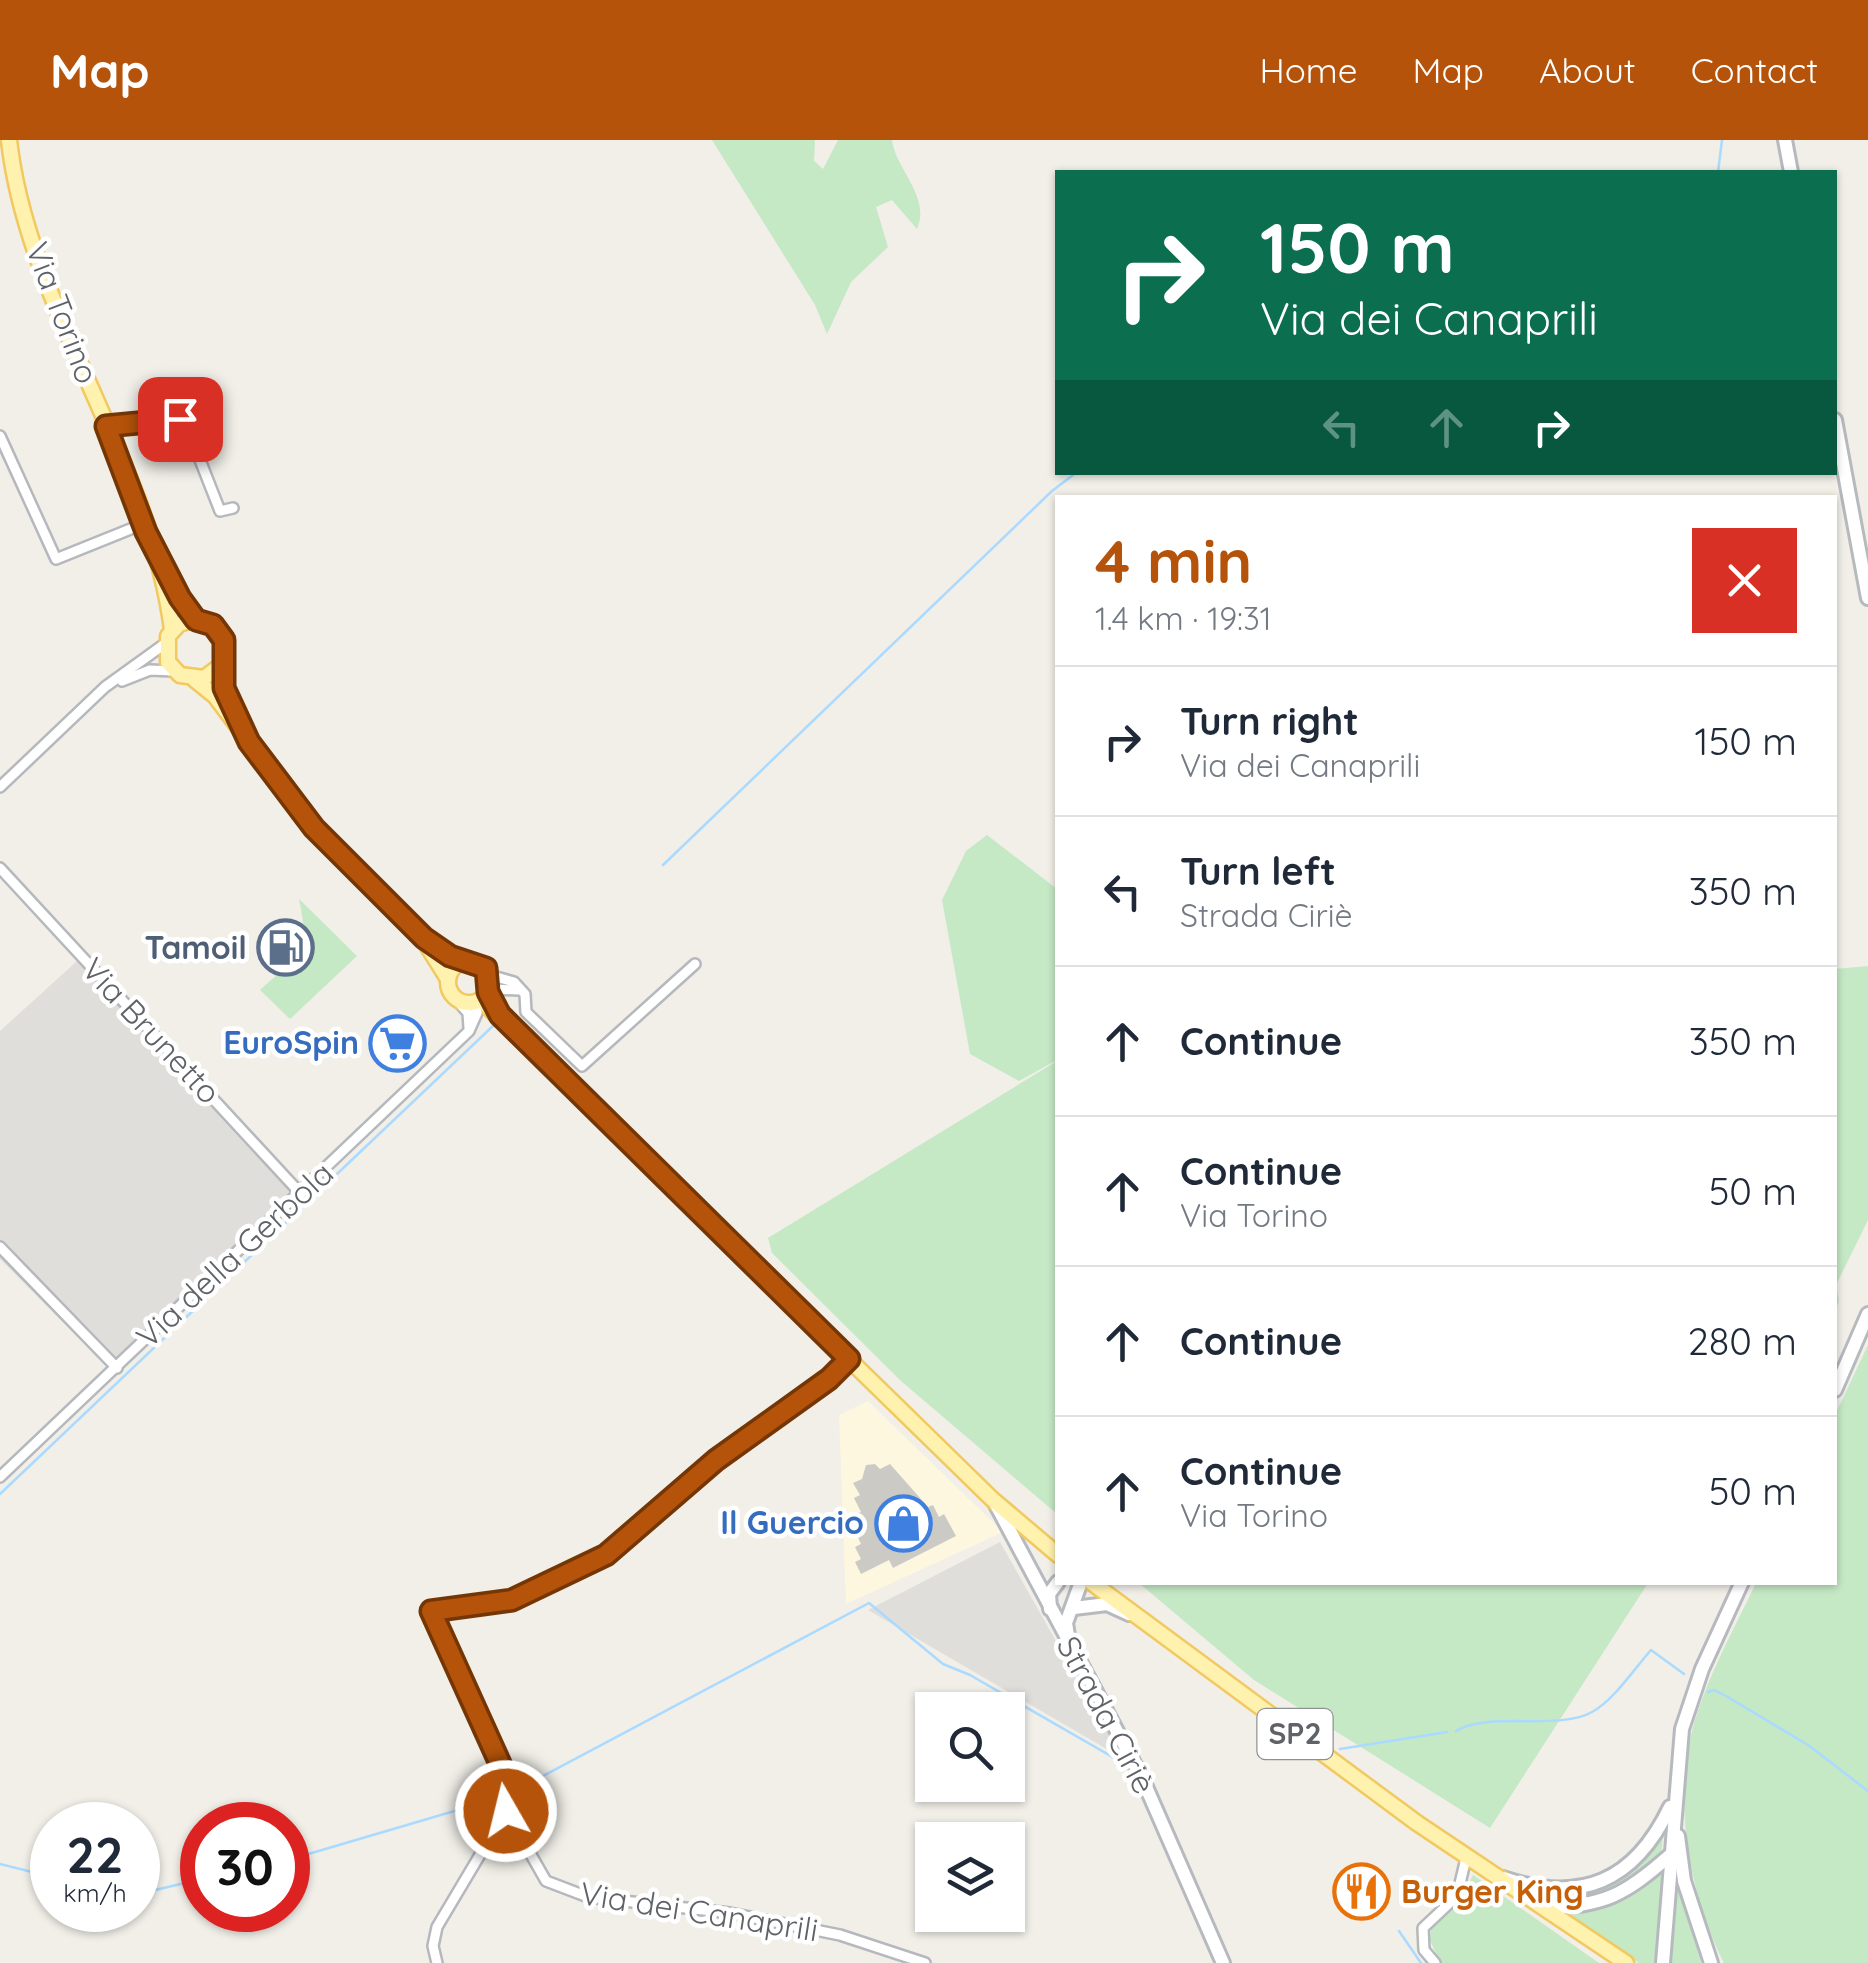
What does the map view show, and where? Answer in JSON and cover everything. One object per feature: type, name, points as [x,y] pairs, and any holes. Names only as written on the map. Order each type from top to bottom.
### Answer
[{"type":"main road","name":"Via Torino","points":[[9,140],[28,226],[145,528],[196,620]]},
{"type":"main road","points":[[1785,140],[1791,170]]},
{"type":"main road","points":[[1837,431],[1868,598]]},
{"type":"main road","name":"Via Torino","points":[[145,528],[169,636]]},
{"type":"main road","points":[[249,742],[224,688],[220,666],[225,649],[220,632],[196,620],[169,636],[174,671],[194,679],[215,696],[249,742],[314,828],[424,938],[455,998],[485,992],[480,964],[424,938]]},
{"type":"main road","points":[[194,679],[220,666]]},
{"type":"main road","points":[[448,979],[454,967],[467,961]]},
{"type":"main road","name":"Strada Ciriè","points":[[485,992],[500,1015],[992,1499],[1140,1774],[1222,1963]]},
{"type":"main road","points":[[1837,1385],[1868,1314]]},
{"type":"main road","points":[[992,1499],[1055,1552]]},
{"type":"main road","points":[[1050,1611],[1050,1594],[1056,1585]]},
{"type":"main road","points":[[1078,1662],[1066,1633],[1080,1585]]},
{"type":"main road","name":"SP2","points":[[1095,1585],[1467,1854],[1626,1963]]},
{"type":"main road","points":[[1663,1963],[1682,1729],[1702,1668],[1741,1585]]},
{"type":"main road","points":[[1074,1608],[1107,1604],[1137,1617]]},
{"type":"main road","points":[[1500,1876],[1556,1890],[1605,1881],[1650,1845],[1675,1796]]},
{"type":"main road","points":[[1675,1796],[1684,1881],[1711,1963]]},
{"type":"main road","points":[[1544,1908],[1600,1904],[1629,1890],[1669,1856]]},
{"type":"street","name":"Via Torino","points":[[106,426],[184,419],[220,511],[233,508]]},
{"type":"street","points":[[0,436],[56,559],[145,528]]},
{"type":"street","points":[[0,787],[105,687],[169,636]]},
{"type":"street","points":[[105,687],[150,670],[174,671]]},
{"type":"street","name":"Via Brunetto","points":[[0,868],[301,1194]]},
{"type":"street","points":[[468,1031],[485,992],[502,986],[522,990],[526,1012],[582,1066],[695,964]]},
{"type":"street","points":[[455,998],[468,1013],[468,1031]]},
{"type":"street","name":"Via della Gerbola","points":[[0,1477],[468,1031]]},
{"type":"street","points":[[0,1246],[117,1368]]},
{"type":"street","name":"Via dei Canaprili","points":[[849,1359],[829,1379],[716,1460],[606,1555],[512,1600],[431,1611],[502,1768],[506,1811],[535,1868],[564,1891],[730,1913],[840,1935],[925,1963]]},
{"type":"street","points":[[438,1963],[433,1946],[438,1927],[506,1811]]},
{"type":"street","points":[[1435,1963],[1424,1950],[1422,1928],[1458,1896],[1467,1854]]},
{"type":"shaded area","points":[[77,961],[304,1188],[111,1370],[0,1259],[0,1031]]},
{"type":"shaded area","points":[[868,1401],[1003,1532],[846,1604],[839,1415]]},
{"type":"shaded area","points":[[1000,1542],[1122,1758],[1025,1701],[1025,1692],[1009,1692],[868,1610]]},
{"type":"green space","points":[[712,140],[815,140],[814,161],[823,169],[838,140],[892,140],[920,206],[917,229],[892,200],[876,207],[888,247],[851,282],[827,334],[815,305]]},
{"type":"green space","points":[[987,835],[1055,887],[1055,1061],[1019,1081],[970,1054],[942,900],[966,851]]},
{"type":"green space","points":[[299,899],[357,956],[290,1019],[260,990],[294,960],[303,943]]},
{"type":"green space","points":[[1868,966],[1868,1220],[1837,1283],[1837,969]]},
{"type":"green space","points":[[1055,1062],[1055,1512],[901,1381],[772,1253],[768,1238]]},
{"type":"green space","points":[[1868,1345],[1868,1963],[1724,1963],[1702,1908],[1688,1849],[1684,1789],[1692,1731],[1712,1674],[1755,1585],[1837,1585],[1837,1411]]},
{"type":"green space","points":[[1141,1585],[1647,1585],[1490,1828],[1254,1680]]},
{"type":"green space","points":[[1664,1830],[1661,1855],[1620,1886],[1569,1903],[1553,1901],[1538,1893],[1578,1891],[1610,1881],[1639,1861]]},
{"type":"green space","points":[[1662,1870],[1655,1963],[1639,1963],[1567,1914],[1618,1900]]},
{"type":"green space","points":[[1674,1872],[1701,1963],[1669,1963]]},
{"type":"green space","points":[[1473,1875],[1599,1963],[1440,1963],[1430,1940],[1431,1927],[1458,1905]]},
{"type":"building","name":"Il Guercio","points":[[875,1464],[880,1469],[890,1464],[928,1507],[933,1505],[939,1517],[944,1514],[956,1536],[893,1568],[889,1560],[861,1574],[855,1562],[861,1559],[855,1547],[861,1544],[855,1531],[861,1528],[854,1515],[861,1512],[854,1498],[860,1495],[853,1483],[862,1479],[866,1465]]},
{"type":"waterway","points":[[1718,170],[1722,140]]},
{"type":"waterway","points":[[663,865],[1073,475]]},
{"type":"waterway","points":[[0,1494],[495,1024]]},
{"type":"waterway","points":[[509,1794],[869,1603],[943,1664],[970,1675],[1123,1763]]},
{"type":"waterway","points":[[1456,1731],[1486,1722],[1561,1720],[1592,1712],[1616,1692],[1651,1650],[1684,1674]]},
{"type":"waterway","points":[[1708,1692],[1714,1690],[1726,1696],[1808,1745],[1868,1791]]},
{"type":"waterway","points":[[1340,1749],[1447,1732]]},
{"type":"waterway","points":[[310,1854],[502,1797]]},
{"type":"waterway","points":[[0,1864],[30,1872]]},
{"type":"waterway","points":[[160,1889],[180,1884]]},
{"type":"waterway","points":[[1399,1931],[1421,1963]]},
{"type":"place","name":"Tamoil","points":[[286,948]]},
{"type":"place","name":"EuroSpin","points":[[398,1043]]},
{"type":"place","name":"Il Guercio","points":[[903,1523]]},
{"type":"place","name":"Burger King","points":[[1362,1892]]},
{"type":"route","points":[[180,419],[106,426],[146,532],[180,598],[196,620],[213,625],[224,640],[220,666],[224,688],[249,742],[263,762],[314,828],[424,938],[450,956],[486,968],[491,982],[488,992],[500,1015],[849,1359],[829,1379],[716,1460],[606,1555],[512,1600],[431,1611],[502,1768],[506,1811]]}]
